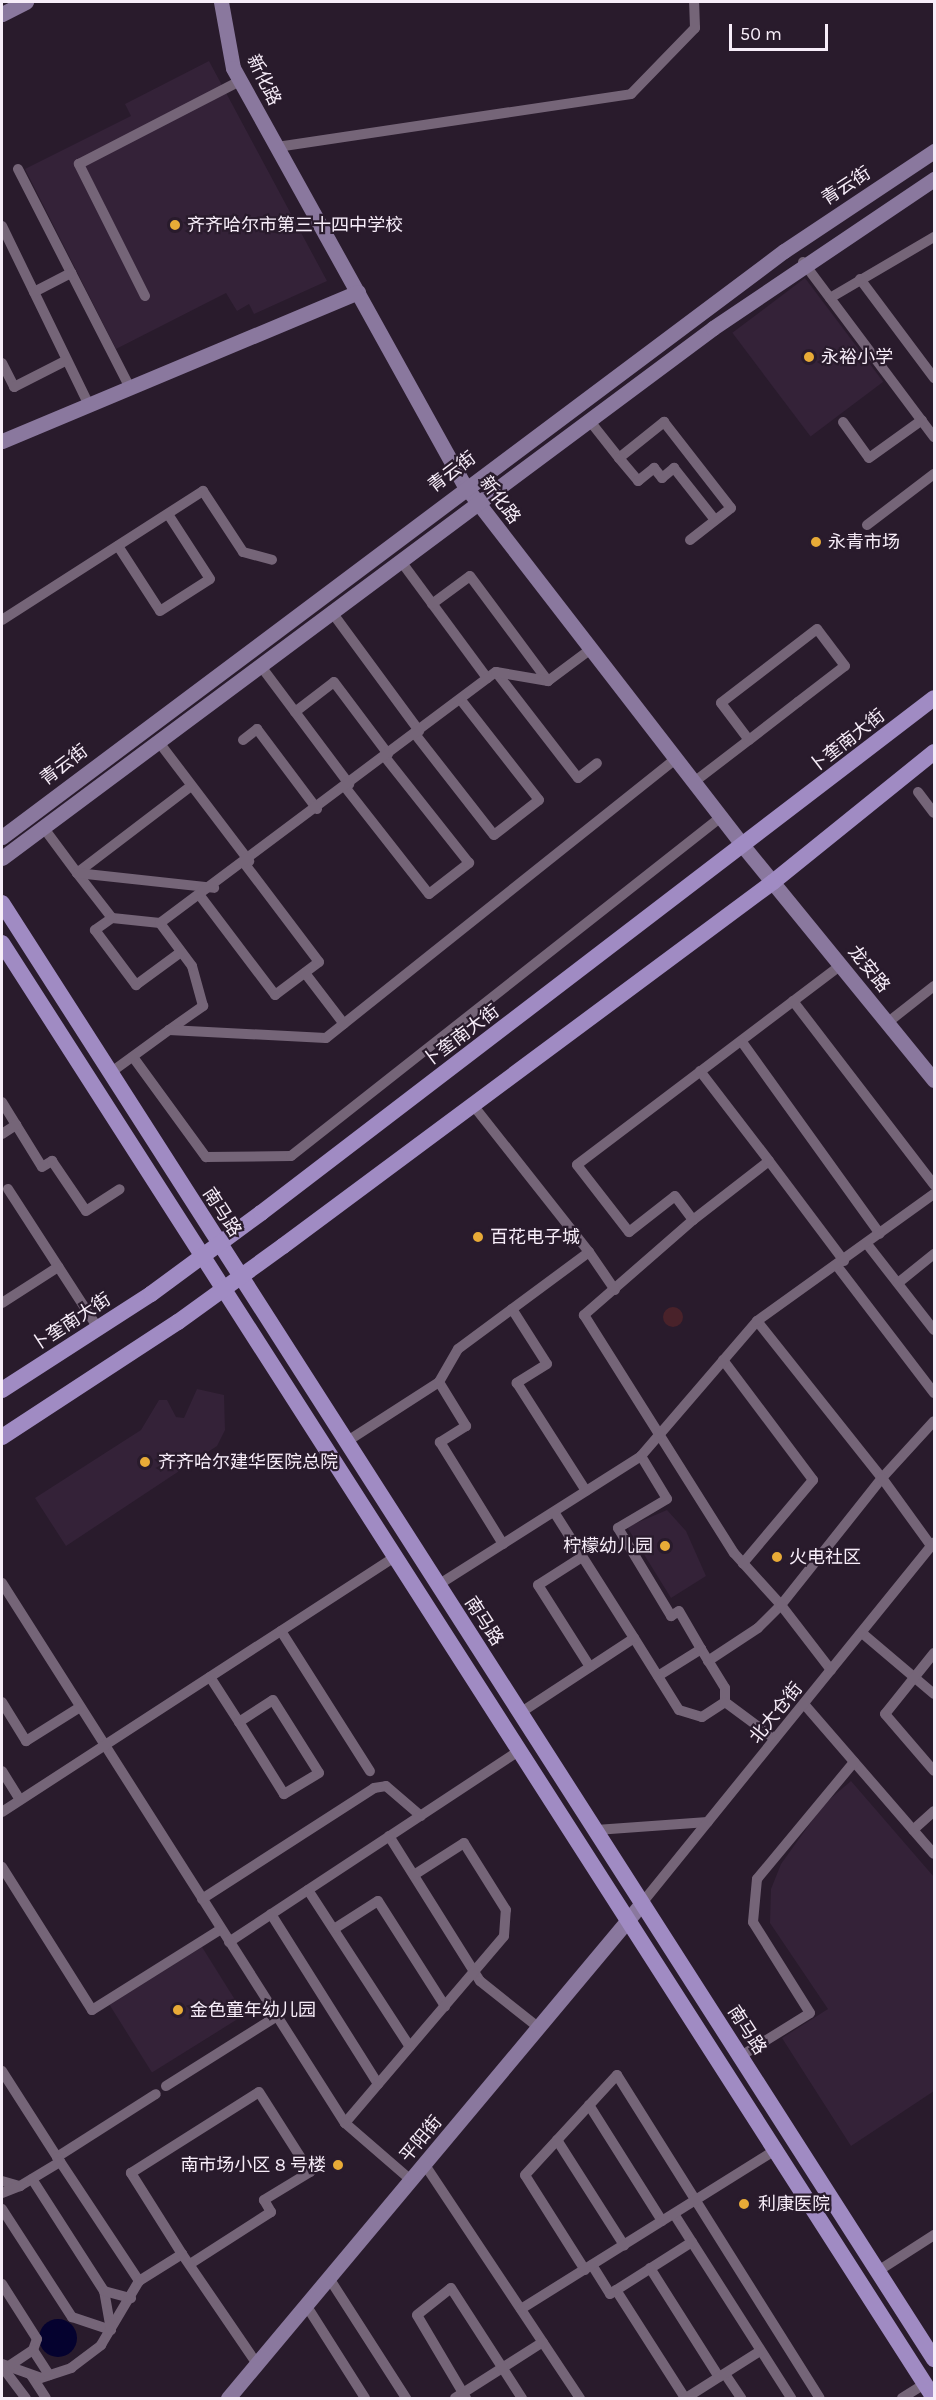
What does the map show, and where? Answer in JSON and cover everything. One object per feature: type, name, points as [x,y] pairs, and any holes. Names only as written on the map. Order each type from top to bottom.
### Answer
[{"type":"main road","points":[[2,14],[26,2]]},
{"type":"main road","name":"新化路","points":[[221,2],[240,81],[465,486],[773,882]]},
{"type":"main road","name":"青云街","points":[[2,837],[465,486],[784,250],[934,151]]},
{"type":"main road","name":"青云街","points":[[2,858],[476,502],[803,262],[934,179]]},
{"type":"main road","points":[[2,441],[358,292]]},
{"type":"main road","name":"卜奎南大街","points":[[2,1390],[98,1328],[219,1244],[934,698]]},
{"type":"main road","points":[[2,1437],[240,1277],[773,882],[934,753]]},
{"type":"main road","name":"龙安路","points":[[773,882],[934,1080]]},
{"type":"main road","name":"南马路","points":[[2,903],[934,2359]]},
{"type":"main road","points":[[2,943],[222,1290],[934,2398]]},
{"type":"main road","name":"平阳街","points":[[228,2398],[412,2181],[642,1903]]},
{"type":"street","points":[[277,147],[631,94],[695,28],[694,2]]},
{"type":"street","points":[[145,296],[79,164],[240,81]]},
{"type":"street","points":[[18,170],[130,388]]},
{"type":"street","points":[[2,226],[89,405]]},
{"type":"street","points":[[830,298],[934,237]]},
{"type":"street","points":[[803,262],[934,437]]},
{"type":"street","points":[[34,292],[71,273]]},
{"type":"street","points":[[860,279],[934,378]]},
{"type":"street","points":[[2,363],[14,387],[67,360]]},
{"type":"street","points":[[589,420],[638,481],[654,468],[662,477],[690,455]]},
{"type":"street","points":[[843,422],[869,458],[922,420]]},
{"type":"street","points":[[619,458],[664,422],[731,508],[690,540]]},
{"type":"street","points":[[674,468],[715,520]]},
{"type":"street","points":[[867,525],[934,474]]},
{"type":"street","points":[[2,620],[203,491],[243,552],[272,560]]},
{"type":"street","points":[[118,546],[160,611],[210,579],[168,514]]},
{"type":"street","points":[[400,560],[432,604],[578,778],[597,763]]},
{"type":"street","points":[[432,604],[470,576],[548,681]]},
{"type":"street","points":[[331,612],[494,835],[539,800],[460,699]]},
{"type":"street","points":[[694,782],[749,740],[845,666],[817,629],[721,703],[749,740]]},
{"type":"street","points":[[181,952],[136,985],[95,930],[112,918],[160,923],[201,897],[492,675],[548,681],[591,649]]},
{"type":"street","points":[[260,665],[347,786],[429,894],[469,863],[334,682],[295,712]]},
{"type":"street","points":[[243,740],[257,729],[317,809]]},
{"type":"street","points":[[158,741],[320,962],[275,995],[201,897]]},
{"type":"street","points":[[170,1030],[326,1038],[676,759]]},
{"type":"street","points":[[77,873],[191,786]]},
{"type":"street","points":[[918,792],[934,813]]},
{"type":"street","points":[[133,1057],[206,1157],[291,1156],[721,817]]},
{"type":"street","points":[[43,827],[112,918]]},
{"type":"street","points":[[77,873],[214,888]]},
{"type":"street","points":[[110,1073],[203,1006],[192,966],[160,923]]},
{"type":"street","points":[[693,1220],[675,1196],[628,1232],[577,1165],[841,965]]},
{"type":"street","points":[[305,973],[345,1023]]},
{"type":"street","points":[[888,1023],[934,987]]},
{"type":"street","points":[[793,1001],[934,1185]]},
{"type":"street","points":[[742,1042],[880,1234]]},
{"type":"street","points":[[700,1071],[769,1161],[840,1264],[934,1393]]},
{"type":"street","points":[[2,1102],[42,1167],[52,1161],[86,1211],[120,1189]]},
{"type":"street","points":[[472,1105],[589,1252],[615,1290]]},
{"type":"street","points":[[2,1134],[16,1125]]},
{"type":"street","points":[[769,1161],[693,1220],[584,1315],[743,1563],[781,1605],[831,1670]]},
{"type":"street","points":[[9,1189],[98,1328]]},
{"type":"street","points":[[438,1585],[641,1456],[757,1321],[840,1264],[934,1194]]},
{"type":"street","points":[[867,1244],[934,1330]]},
{"type":"street","points":[[346,1442],[439,1382],[458,1349],[589,1252]]},
{"type":"street","points":[[898,1283],[934,1254]]},
{"type":"street","points":[[2,1303],[58,1267]]},
{"type":"street","points":[[512,1309],[547,1365],[518,1383],[586,1491]]},
{"type":"street","points":[[757,1321],[933,1545]]},
{"type":"street","points":[[723,1360],[813,1480],[743,1563]]},
{"type":"street","points":[[439,1382],[466,1426],[440,1442],[503,1544]]},
{"type":"street","points":[[708,1661],[758,1628],[781,1605],[882,1478],[934,1421]]},
{"type":"street","points":[[641,1456],[667,1498],[618,1528],[671,1616],[679,1611],[725,1688],[725,1702]]},
{"type":"street","points":[[554,1512],[679,1710],[702,1717],[725,1702]]},
{"type":"street","name":"北大仓街","points":[[642,1903],[933,1545]]},
{"type":"street","points":[[2,1812],[394,1557]]},
{"type":"street","points":[[582,1557],[538,1585],[590,1667]]},
{"type":"street","points":[[2,1583],[5,1598],[105,1745],[345,2123],[412,2181]]},
{"type":"street","points":[[281,1631],[370,1771]]},
{"type":"street","points":[[862,1633],[934,1694]]},
{"type":"street","points":[[520,1713],[634,1638]]},
{"type":"street","points":[[658,1676],[701,1649]]},
{"type":"street","points":[[934,1653],[885,1714],[934,1771]]},
{"type":"street","points":[[210,1677],[284,1794],[319,1773],[273,1700],[239,1722]]},
{"type":"street","points":[[2,1702],[26,1741],[80,1707]]},
{"type":"street","points":[[725,1702],[775,1739]]},
{"type":"street","points":[[804,1704],[934,1854]]},
{"type":"street","points":[[229,1942],[519,1751]]},
{"type":"street","points":[[741,2056],[810,2013],[753,1922],[757,1879],[854,1762]]},
{"type":"street","points":[[2,1772],[20,1800]]},
{"type":"street","points":[[202,1899],[374,1788],[386,1786],[421,1816]]},
{"type":"street","points":[[913,1830],[934,1811]]},
{"type":"street","points":[[596,1830],[708,1822]]},
{"type":"street","points":[[389,1836],[474,1972],[539,2028]]},
{"type":"street","points":[[345,2123],[504,1936],[506,1910],[464,1843],[414,1875]]},
{"type":"street","points":[[2,1867],[92,2010],[221,1929]]},
{"type":"street","points":[[308,1890],[410,2047]]},
{"type":"street","points":[[334,1929],[378,1901],[445,2006]]},
{"type":"street","points":[[271,1914],[378,2084]]},
{"type":"street","points":[[166,2086],[277,2016]]},
{"type":"street","points":[[2,2071],[139,2281]]},
{"type":"street","points":[[692,2242],[610,2294],[588,2267],[525,2175],[616,2075],[697,2199],[820,2398]]},
{"type":"street","points":[[190,2264],[271,2212],[264,2200],[310,2172],[259,2092],[130,2173],[182,2254],[257,2364]]},
{"type":"street","points":[[2,2193],[32,2179],[156,2094]]},
{"type":"street","points":[[589,2105],[662,2221]]},
{"type":"street","points":[[557,2140],[624,2245]]},
{"type":"street","points":[[521,2309],[775,2150]]},
{"type":"street","points":[[425,2165],[580,2398]]},
{"type":"street","points":[[32,2179],[104,2291],[111,2330]]},
{"type":"street","points":[[2,2181],[20,2186]]},
{"type":"street","points":[[2,2209],[72,2317],[111,2330]]},
{"type":"street","points":[[674,2214],[790,2398]]},
{"type":"street","points":[[878,2271],[934,2235]]},
{"type":"street","points":[[4,2366],[31,2375],[49,2375],[71,2368],[101,2345],[131,2298],[139,2281],[182,2254]]},
{"type":"street","points":[[650,2268],[722,2376],[741,2398]]},
{"type":"street","points":[[329,2278],[405,2398]]},
{"type":"street","points":[[2,2284],[37,2339],[33,2350],[4,2366]]},
{"type":"street","points":[[522,2398],[503,2367],[451,2288],[417,2315],[461,2397],[503,2367],[543,2342]]},
{"type":"street","points":[[616,2290],[686,2398],[760,2351]]},
{"type":"street","points":[[104,2291],[131,2298]]},
{"type":"street","points":[[306,2306],[365,2398]]},
{"type":"street","points":[[33,2350],[49,2375]]},
{"type":"street","points":[[4,2366],[26,2398]]},
{"type":"street","points":[[31,2375],[46,2398]]},
{"type":"street","points":[[902,2398],[924,2384]]},
{"type":"shaded area","name":"齐齐哈尔市第三十四中学校","points":[[209,61],[327,281],[254,314],[249,304],[237,311],[226,293],[116,349],[25,169],[131,116],[125,104]]},
{"type":"shaded area","name":"永裕小学","points":[[805,278],[883,382],[811,437],[732,333]]},
{"type":"shaded area","points":[[673,1307],[680,1310],[683,1317],[680,1324],[673,1327],[666,1324],[663,1317],[666,1310]]},
{"type":"shaded area","name":"齐齐哈尔建华医院总院","points":[[197,1389],[224,1395],[225,1430],[217,1446],[66,1546],[35,1498],[141,1430],[159,1400],[167,1400],[176,1417],[184,1418]]},
{"type":"shaded area","name":"柠檬幼儿园","points":[[667,1510],[686,1531],[706,1576],[671,1598],[627,1527]]},
{"type":"shaded area","points":[[851,1781],[934,1877],[934,2091],[851,2146],[782,2038],[828,2009],[770,1923],[771,1889],[781,1864],[824,1804]]},
{"type":"shaded area","name":"金色童年幼儿园","points":[[202,1947],[244,2015],[152,2073],[110,2005]]},
{"type":"shaded area","points":[[58,2319],[71,2325],[77,2338],[71,2351],[58,2357],[45,2351],[39,2338],[45,2325]]},
{"type":"place","name":"齐齐哈尔市第三十四中学校","points":[[175,225]]},
{"type":"place","name":"永裕小学","points":[[809,357]]},
{"type":"place","name":"永青市场","points":[[816,542]]},
{"type":"place","name":"百花电子城","points":[[478,1237]]},
{"type":"place","name":"齐齐哈尔建华医院总院","points":[[145,1462]]},
{"type":"place","name":"柠檬幼儿园","points":[[665,1546]]},
{"type":"place","name":"火电社区","points":[[777,1557]]},
{"type":"place","name":"金色童年幼儿园","points":[[178,2010]]},
{"type":"place","name":"南市场小区 8 号楼","points":[[338,2165]]},
{"type":"place","name":"利康医院","points":[[744,2204]]}]
